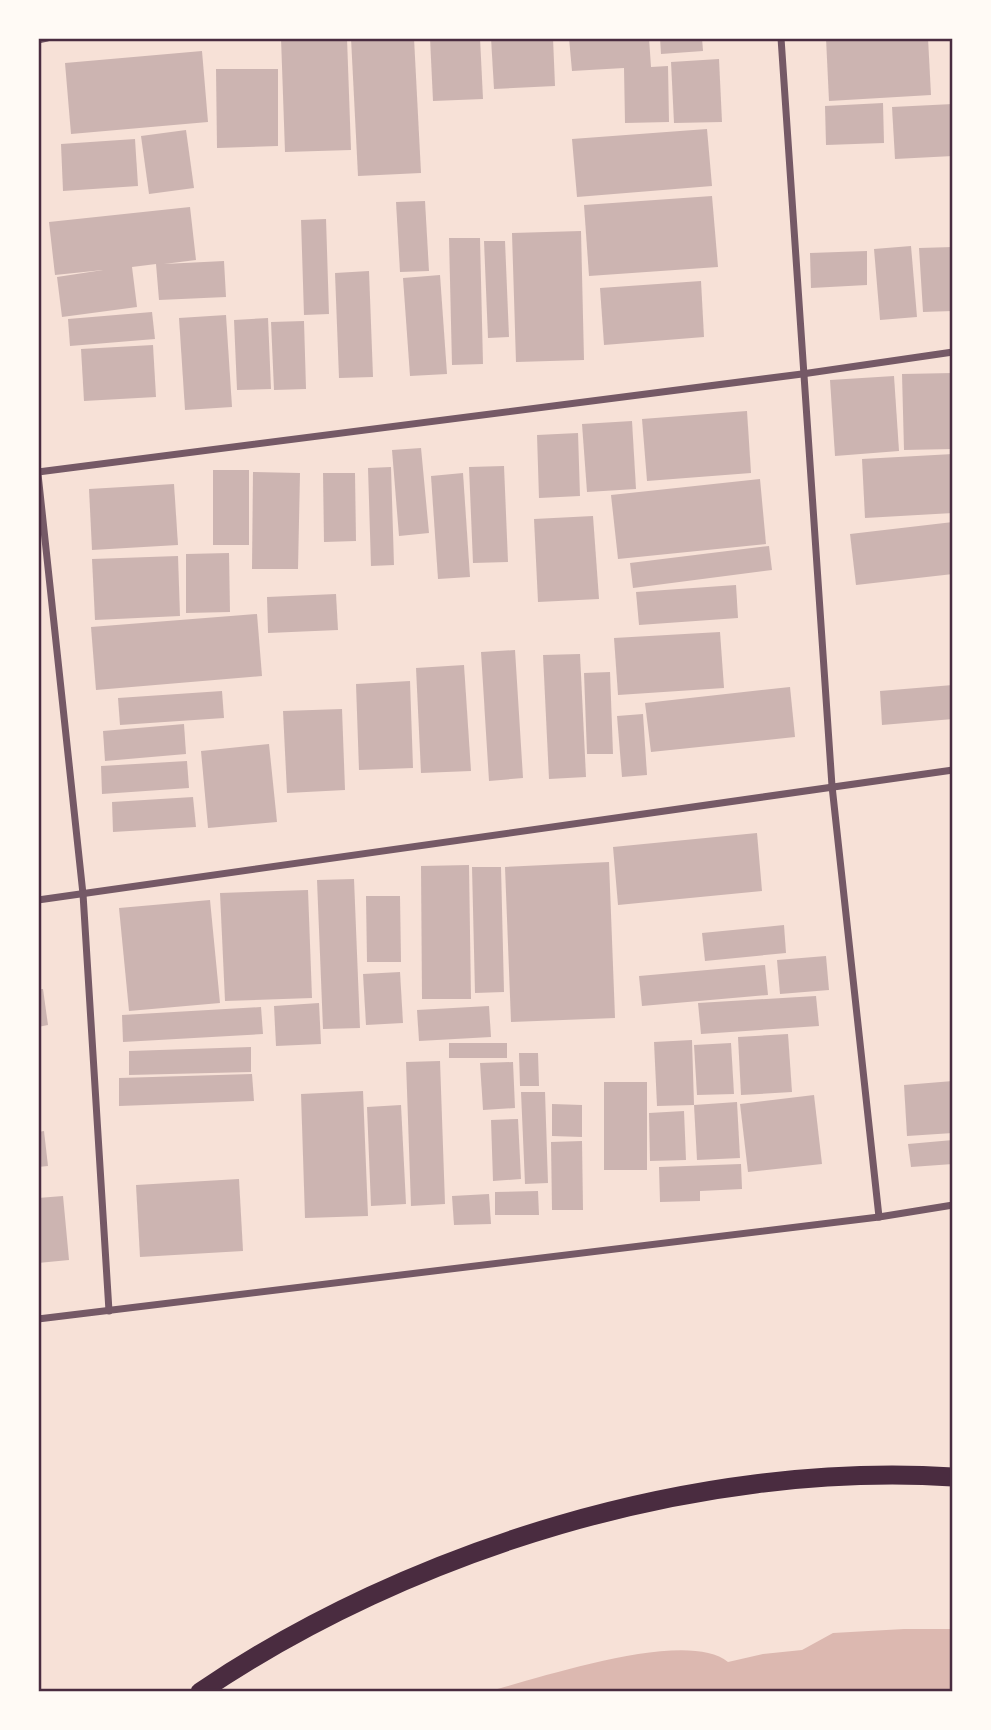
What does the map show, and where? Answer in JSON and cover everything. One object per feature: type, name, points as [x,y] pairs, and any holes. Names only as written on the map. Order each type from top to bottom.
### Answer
[{"type":"highway","points":[[200,1692],[263,1649],[407,1578],[591,1515],[767,1481],[923,1475],[953,1477]]},
{"type":"street","points":[[38,40],[47,38]]},
{"type":"street","points":[[781,38],[832,786],[879,1217]]},
{"type":"street","points":[[109,1311],[83,894],[38,473],[953,352]]},
{"type":"street","points":[[38,900],[953,770]]},
{"type":"street","points":[[38,1319],[879,1217],[953,1205]]},
{"type":"shaded area","points":[[952,1629],[952,1691],[490,1691],[577,1667],[648,1653],[680,1650],[708,1653],[728,1662],[763,1654],[802,1650],[833,1633]]},
{"type":"building","points":[[281,38],[347,38],[351,150],[285,152]]},
{"type":"building","points":[[351,38],[414,38],[421,173],[358,176]]},
{"type":"building","points":[[430,38],[480,38],[483,99],[433,101]]},
{"type":"building","points":[[491,38],[553,38],[555,86],[494,89]]},
{"type":"building","points":[[569,38],[649,38],[651,67],[668,66],[669,122],[625,123],[624,68],[572,71]]},
{"type":"building","points":[[660,38],[702,38],[703,51],[661,54]]},
{"type":"building","points":[[826,38],[928,38],[931,95],[829,101]]},
{"type":"building","points":[[202,51],[208,122],[71,134],[65,63]]},
{"type":"building","points":[[719,59],[722,122],[674,123],[671,62]]},
{"type":"building","points":[[216,69],[278,69],[278,146],[217,148]]},
{"type":"building","points":[[883,103],[884,143],[826,145],[825,106]]},
{"type":"building","points":[[953,104],[953,156],[895,159],[892,107]]},
{"type":"building","points":[[707,129],[712,186],[577,197],[572,139]]},
{"type":"building","points":[[186,130],[194,188],[149,194],[141,136]]},
{"type":"building","points":[[135,139],[138,186],[63,191],[61,144]]},
{"type":"building","points":[[712,196],[718,267],[589,276],[584,205]]},
{"type":"building","points":[[425,201],[429,271],[400,272],[396,202]]},
{"type":"building","points":[[190,207],[196,260],[164,264],[224,261],[226,297],[159,300],[156,264],[132,267],[137,307],[62,317],[57,277],[103,270],[55,275],[49,222]]},
{"type":"building","points":[[326,219],[329,314],[304,315],[301,220]]},
{"type":"building","points":[[581,231],[584,360],[516,362],[512,233]]},
{"type":"building","points":[[449,238],[480,238],[483,364],[452,365]]},
{"type":"building","points":[[484,241],[505,241],[509,337],[488,338]]},
{"type":"building","points":[[911,246],[917,317],[880,320],[874,249]]},
{"type":"building","points":[[953,247],[953,311],[923,312],[919,248]]},
{"type":"building","points":[[867,251],[867,285],[811,288],[810,253]]},
{"type":"building","points":[[369,271],[373,377],[339,378],[335,273]]},
{"type":"building","points":[[440,275],[447,374],[410,376],[403,278]]},
{"type":"building","points":[[701,281],[704,337],[604,345],[600,288]]},
{"type":"building","points":[[152,312],[155,339],[70,346],[68,319]]},
{"type":"building","points":[[226,315],[232,407],[185,410],[179,318]]},
{"type":"building","points":[[268,318],[271,389],[237,390],[234,320]]},
{"type":"building","points":[[304,321],[306,389],[274,390],[271,322]]},
{"type":"building","points":[[153,345],[156,397],[84,401],[81,349]]},
{"type":"building","points":[[953,373],[953,449],[904,450],[902,374]]},
{"type":"building","points":[[894,376],[899,451],[835,456],[830,380]]},
{"type":"building","points":[[747,411],[751,473],[647,481],[642,419]]},
{"type":"building","points":[[632,421],[636,489],[587,492],[582,424]]},
{"type":"building","points":[[578,433],[580,496],[539,498],[537,435]]},
{"type":"building","points":[[421,448],[429,533],[399,536],[392,450]]},
{"type":"building","points":[[953,454],[953,513],[865,518],[862,459]]},
{"type":"building","points":[[504,466],[508,562],[473,563],[469,467]]},
{"type":"building","points":[[391,467],[394,565],[371,566],[368,468]]},
{"type":"building","points":[[213,470],[249,470],[249,545],[213,545]]},
{"type":"building","points":[[253,472],[300,473],[298,569],[252,569]]},
{"type":"building","points":[[323,473],[355,473],[356,541],[324,542]]},
{"type":"building","points":[[463,473],[470,577],[438,579],[431,476]]},
{"type":"building","points":[[760,479],[766,544],[618,559],[611,495]]},
{"type":"building","points":[[174,484],[178,545],[92,550],[89,489]]},
{"type":"building","points":[[593,516],[599,599],[538,602],[534,519]]},
{"type":"building","points":[[953,522],[953,574],[856,585],[850,534]]},
{"type":"building","points":[[769,546],[772,570],[633,588],[630,563]]},
{"type":"building","points":[[229,553],[230,612],[186,613],[186,554]]},
{"type":"building","points":[[178,556],[180,616],[95,620],[92,559]]},
{"type":"building","points":[[736,585],[738,618],[639,625],[636,592]]},
{"type":"building","points":[[336,594],[338,630],[268,633],[267,597]]},
{"type":"building","points":[[257,614],[262,676],[96,690],[91,627]]},
{"type":"building","points":[[720,632],[724,688],[618,695],[614,638]]},
{"type":"building","points":[[515,650],[523,778],[489,781],[481,652]]},
{"type":"building","points":[[580,654],[586,777],[549,779],[543,655]]},
{"type":"building","points":[[464,665],[471,771],[421,773],[416,668]]},
{"type":"building","points":[[610,672],[613,754],[587,754],[584,673]]},
{"type":"building","points":[[410,681],[413,768],[359,770],[356,684]]},
{"type":"building","points":[[953,685],[953,719],[882,725],[880,691]]},
{"type":"building","points":[[790,687],[795,737],[651,752],[645,703]]},
{"type":"building","points":[[222,691],[224,718],[120,725],[118,698]]},
{"type":"building","points":[[342,709],[345,790],[287,793],[283,711]]},
{"type":"building","points":[[643,714],[647,775],[622,777],[617,716]]},
{"type":"building","points":[[184,724],[186,754],[105,761],[103,731]]},
{"type":"building","points":[[269,744],[277,822],[208,828],[201,751]]},
{"type":"building","points":[[187,761],[189,788],[102,794],[101,766]]},
{"type":"building","points":[[193,797],[196,827],[113,832],[112,802]]},
{"type":"building","points":[[757,833],[762,891],[618,905],[613,847]]},
{"type":"building","points":[[609,862],[615,1018],[511,1022],[505,867]]},
{"type":"building","points":[[469,865],[471,999],[422,999],[421,866]]},
{"type":"building","points":[[472,867],[501,867],[504,992],[475,993]]},
{"type":"building","points":[[354,879],[360,1028],[323,1029],[317,880]]},
{"type":"building","points":[[308,890],[312,998],[225,1001],[220,893]]},
{"type":"building","points":[[366,896],[400,896],[401,962],[367,962]]},
{"type":"building","points":[[210,900],[220,1003],[129,1011],[119,908]]},
{"type":"building","points":[[784,925],[786,953],[705,961],[702,933]]},
{"type":"building","points":[[826,956],[829,990],[780,994],[777,960]]},
{"type":"building","points":[[765,965],[768,995],[642,1006],[639,976]]},
{"type":"building","points":[[400,972],[403,1023],[366,1025],[363,974]]},
{"type":"building","points":[[38,989],[43,989],[48,1025],[38,1027]]},
{"type":"building","points":[[816,996],[819,1026],[701,1034],[698,1003]]},
{"type":"building","points":[[319,1003],[321,1044],[276,1046],[274,1006]]},
{"type":"building","points":[[489,1006],[491,1037],[419,1041],[417,1010]]},
{"type":"building","points":[[261,1007],[263,1034],[123,1042],[122,1015]]},
{"type":"building","points":[[788,1034],[792,1092],[741,1095],[738,1037]]},
{"type":"building","points":[[692,1040],[694,1105],[657,1106],[654,1042]]},
{"type":"building","points":[[449,1043],[507,1043],[507,1058],[449,1058]]},
{"type":"building","points":[[731,1043],[734,1094],[697,1095],[694,1045]]},
{"type":"building","points":[[251,1047],[251,1072],[129,1075],[129,1051]]},
{"type":"building","points":[[519,1053],[538,1053],[539,1086],[520,1086]]},
{"type":"building","points":[[440,1061],[445,1204],[411,1206],[406,1062]]},
{"type":"building","points":[[513,1062],[515,1108],[483,1110],[480,1063]]},
{"type":"building","points":[[252,1074],[254,1101],[119,1106],[119,1078]]},
{"type":"building","points":[[953,1081],[953,1133],[907,1136],[904,1085]]},
{"type":"building","points":[[604,1082],[647,1082],[647,1170],[604,1170]]},
{"type":"building","points":[[363,1091],[368,1216],[305,1218],[301,1094]]},
{"type":"building","points":[[521,1092],[545,1092],[548,1183],[525,1184]]},
{"type":"building","points":[[814,1095],[822,1164],[748,1172],[740,1104]]},
{"type":"building","points":[[737,1102],[740,1158],[697,1160],[694,1105]]},
{"type":"building","points":[[552,1104],[582,1105],[582,1137],[552,1136]]},
{"type":"building","points":[[401,1105],[406,1204],[371,1206],[367,1107]]},
{"type":"building","points":[[684,1111],[686,1160],[650,1161],[649,1113]]},
{"type":"building","points":[[518,1119],[521,1179],[493,1181],[491,1120]]},
{"type":"building","points":[[44,1131],[48,1166],[38,1167],[38,1132]]},
{"type":"building","points":[[953,1140],[953,1164],[911,1167],[908,1144]]},
{"type":"building","points":[[582,1141],[583,1210],[552,1210],[551,1142]]},
{"type":"building","points":[[741,1164],[742,1189],[700,1191],[700,1201],[660,1202],[659,1167]]},
{"type":"building","points":[[239,1179],[243,1251],[140,1257],[136,1185]]},
{"type":"building","points":[[538,1191],[539,1215],[495,1215],[495,1192]]},
{"type":"building","points":[[489,1194],[491,1224],[454,1225],[452,1196]]},
{"type":"building","points":[[63,1196],[69,1260],[38,1263],[38,1198]]}]
